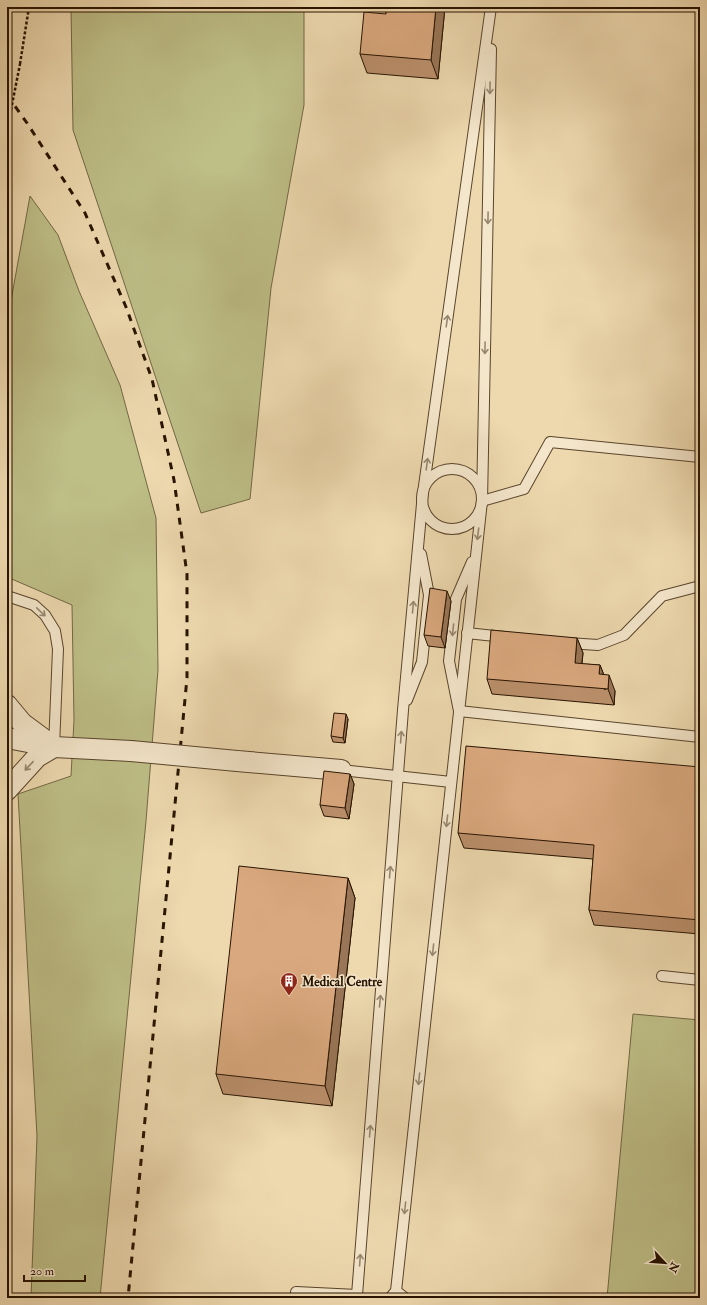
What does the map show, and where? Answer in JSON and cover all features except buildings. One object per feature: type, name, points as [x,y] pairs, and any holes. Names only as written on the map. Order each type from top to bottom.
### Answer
[{"type":"street","points":[[7,705],[33,732],[54,747]]},
{"type":"street","points":[[7,738],[54,747],[131,751],[341,770]]},
{"type":"street","points":[[7,790],[36,757],[54,747]]},
{"type":"lane","points":[[296,1298],[296,1292],[359,1296],[403,710],[423,493],[492,7]]},
{"type":"lane","points":[[405,1298],[393,1294],[482,501],[492,7]]},
{"type":"lane","points":[[482,501],[524,489],[550,442],[700,457]]},
{"type":"lane","points":[[451,469],[461,470],[473,478],[481,491],[482,501],[480,510],[471,522],[458,528],[448,528],[439,526],[428,516],[423,503],[423,493],[426,484],[433,476],[441,471],[451,469]]},
{"type":"lane","points":[[403,710],[422,662],[429,595],[419,542]]},
{"type":"lane","points":[[459,711],[449,661],[456,599],[476,552]]},
{"type":"lane","points":[[559,642],[598,646],[624,634],[662,596],[700,586]]},
{"type":"lane","points":[[7,596],[34,605],[45,615],[55,631],[58,649],[54,747]]},
{"type":"lane","points":[[467,633],[513,638]]},
{"type":"lane","points":[[459,711],[700,737]]},
{"type":"lane","points":[[341,770],[451,782]]},
{"type":"lane","points":[[662,976],[700,980]]},
{"type":"path","points":[[9,120],[29,7]]},
{"type":"green space","points":[[71,7],[304,7],[304,105],[271,288],[250,499],[201,513],[73,130]]},
{"type":"green space","points":[[30,196],[58,235],[79,291],[120,385],[156,518],[158,670],[146,821],[100,1298],[31,1298],[37,1136],[18,794],[71,776],[74,720],[72,605],[7,577],[7,334],[12,295]]},
{"type":"green space","points":[[633,1014],[700,1020],[700,1298],[607,1298]]},
{"type":"railway","points":[[7,95],[27,123],[85,213],[126,307],[152,379],[174,480],[187,574],[187,678],[128,1298]]},
{"type":"place","name":"Medical Centre","points":[[289,996]]}]
